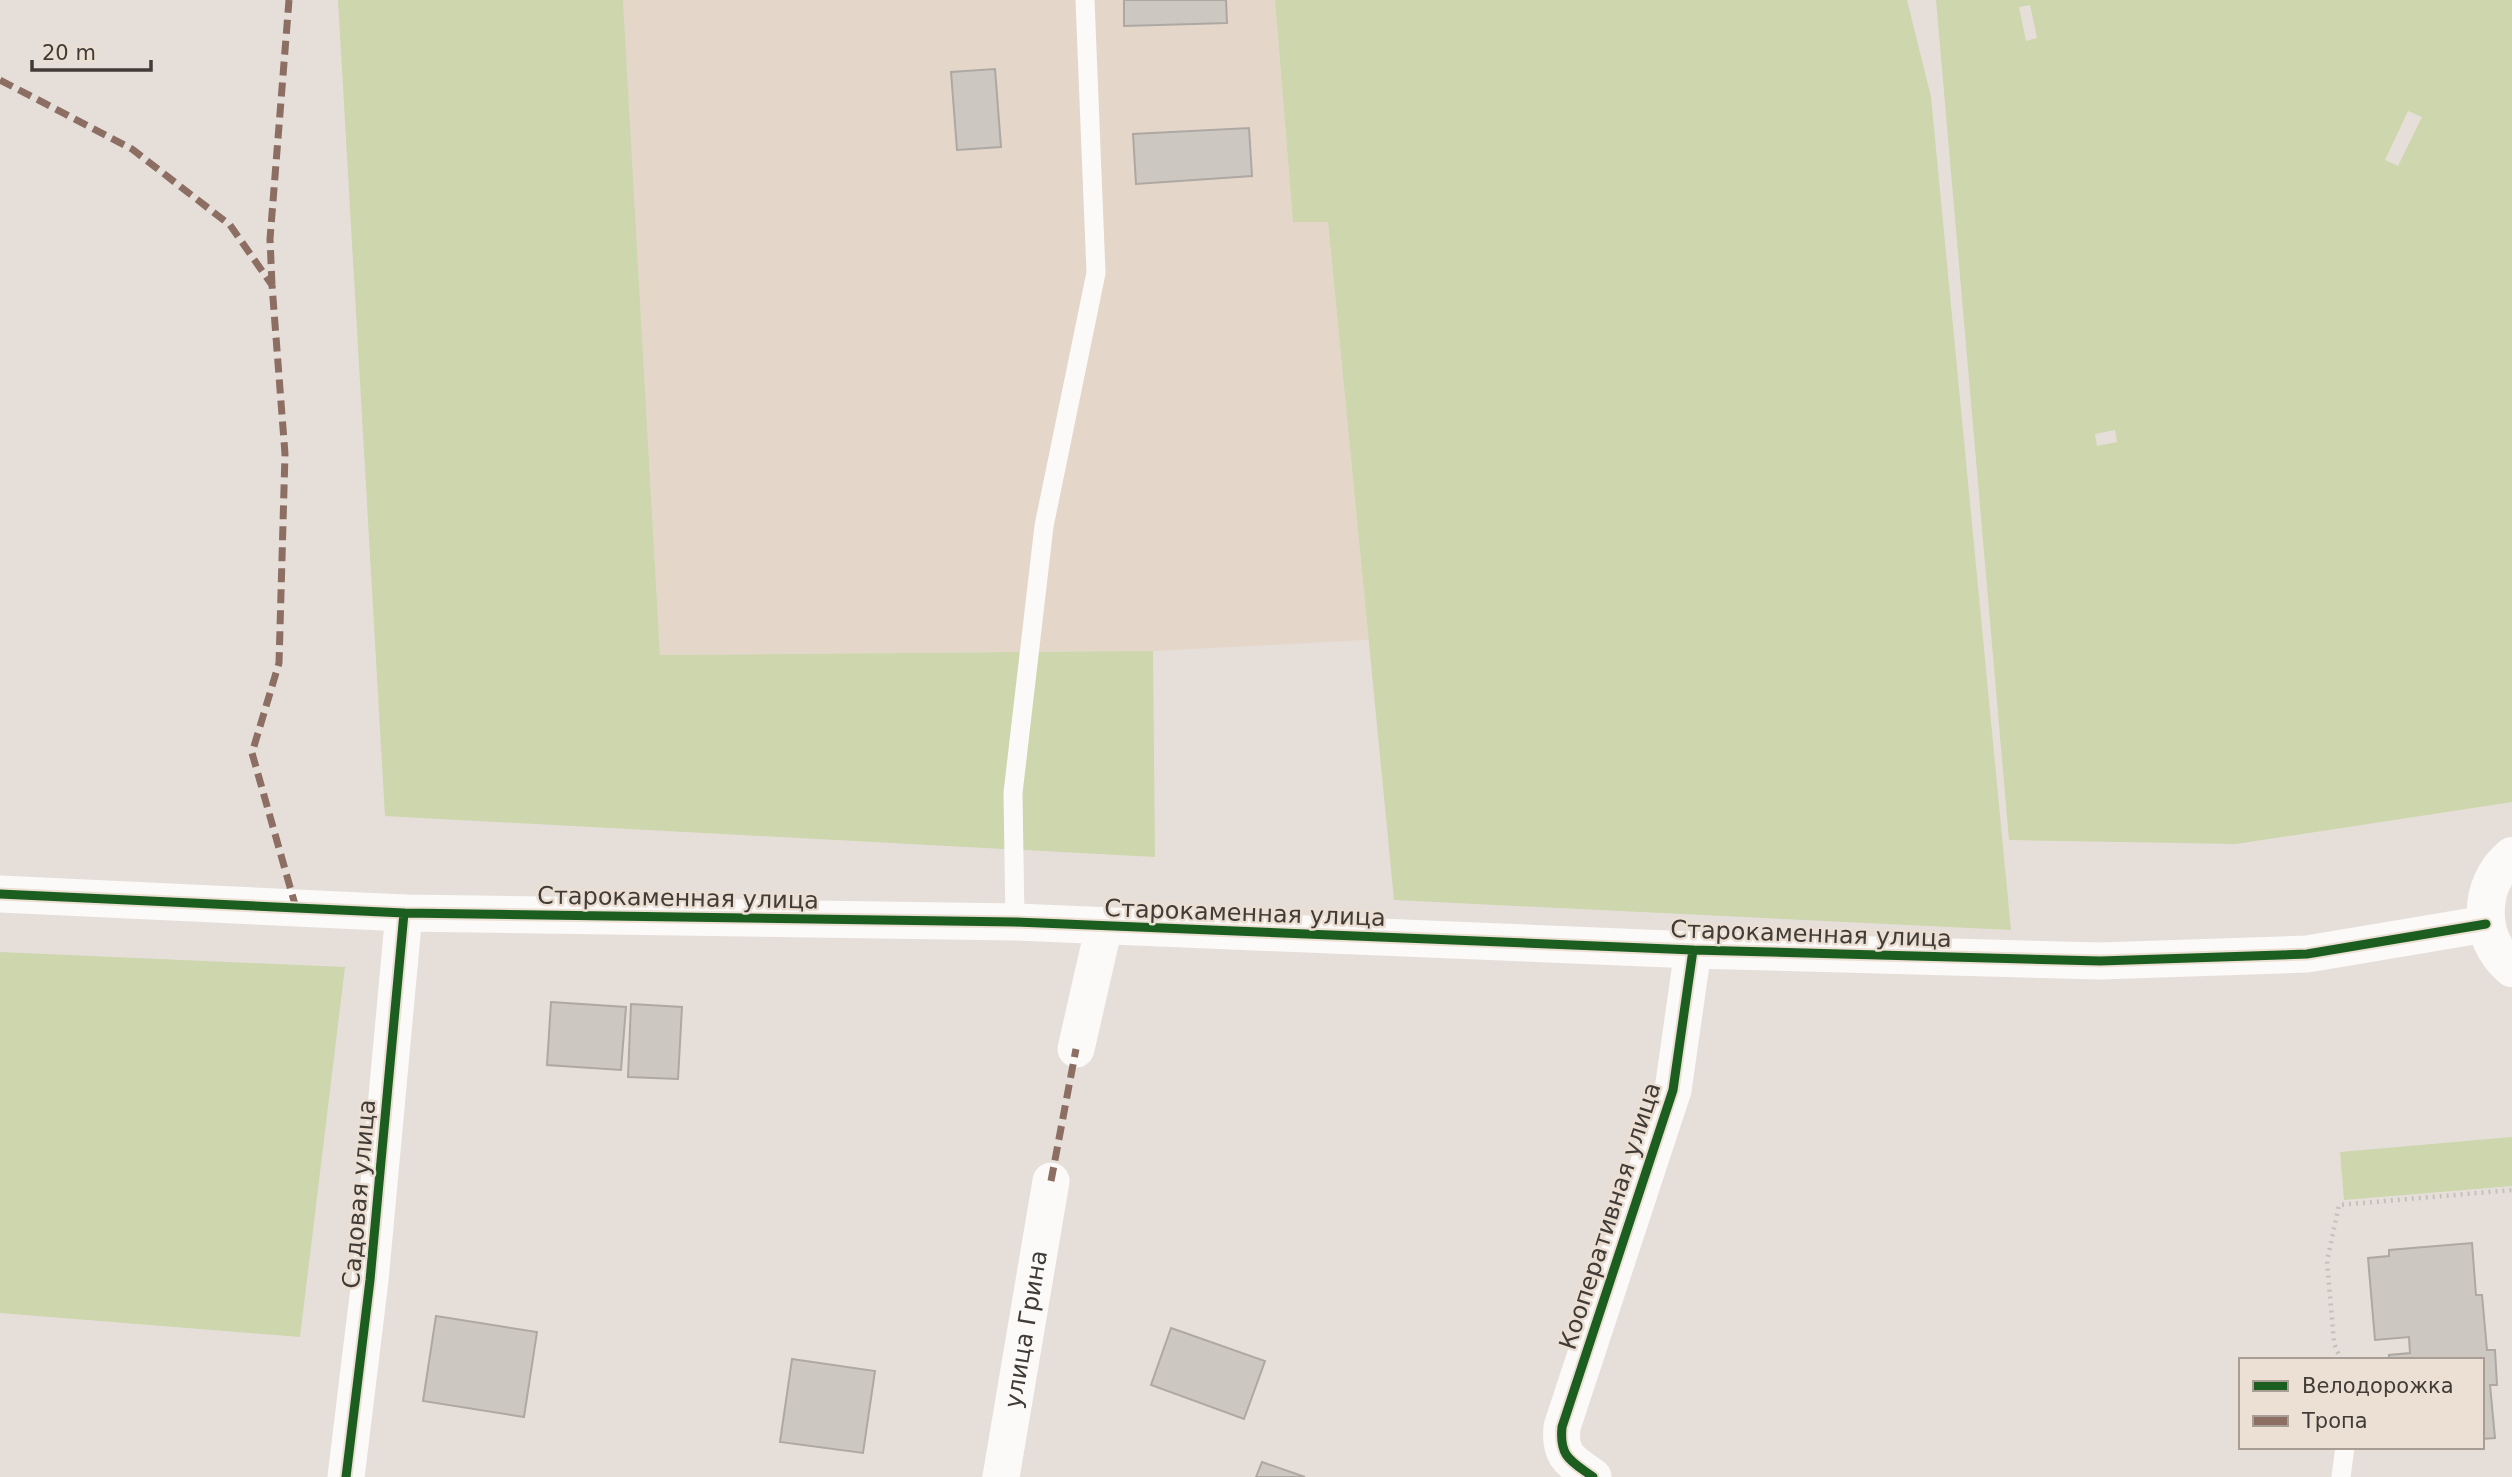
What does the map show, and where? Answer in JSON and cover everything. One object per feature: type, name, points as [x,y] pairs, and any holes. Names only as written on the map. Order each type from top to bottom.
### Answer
[{"type":"street","points":[[2512,856],[2491,881],[2485,910],[2486,924],[2496,951],[2512,968]]},
{"type":"street","name":"Старокаменная улица","points":[[0,894],[404,913],[1015,922],[1693,950],[2100,961],[2308,954],[2486,924]]},
{"type":"street","name":"Садовая улица","points":[[346,1477],[370,1280],[404,913]]},
{"type":"street","points":[[1076,1049],[1104,926]]},
{"type":"street","name":"Кооперативная улица","points":[[1593,1477],[1569,1460],[1563,1451],[1562,1427],[1673,1090],[1693,950]]},
{"type":"street","name":"улица Грина","points":[[1001,1477],[1051,1181]]},
{"type":"lane","points":[[1015,922],[1013,793],[1044,526],[1096,273],[1085,0]]},
{"type":"lane","points":[[2341,1477],[2345,1449]]},
{"type":"path","points":[[2341,1358],[2334,1343],[2327,1261],[2339,1205],[2512,1190]]},
{"type":"shaded area","points":[[623,0],[1275,0],[1293,222],[1328,222],[1369,640],[1153,651],[660,655]]},
{"type":"green space","points":[[338,0],[623,0],[660,655],[1153,651],[1155,857],[385,816]]},
{"type":"green space","points":[[1275,0],[1907,0],[1931,97],[2011,930],[1394,900],[1328,222],[1293,222]]},
{"type":"green space","points":[[1936,0],[2512,0],[2512,802],[2236,844],[2009,840]],"holes":[[[2030,5],[2037,38],[2026,41],[2019,7]],[[2408,111],[2422,117],[2398,166],[2385,160]],[[2115,430],[2117,442],[2097,446],[2095,434]]]},
{"type":"green space","points":[[0,952],[345,967],[300,1337],[0,1313]]},
{"type":"green space","points":[[2512,1137],[2512,1186],[2344,1200],[2340,1152]]},
{"type":"building","points":[[1124,0],[1226,0],[1227,23],[1124,26]]},
{"type":"building","points":[[995,69],[1001,147],[957,150],[951,72]]},
{"type":"building","points":[[1249,128],[1252,176],[1136,184],[1133,134]]},
{"type":"building","points":[[551,1002],[626,1007],[621,1070],[547,1065]]},
{"type":"building","points":[[631,1004],[682,1007],[678,1079],[628,1077]]},
{"type":"building","points":[[2472,1243],[2476,1295],[2482,1295],[2487,1350],[2495,1350],[2497,1385],[2490,1385],[2495,1438],[2484,1439],[2484,1358],[2389,1358],[2389,1355],[2410,1353],[2409,1337],[2375,1340],[2368,1258],[2389,1256],[2389,1250]]},
{"type":"building","points":[[436,1316],[537,1332],[524,1417],[423,1401]]},
{"type":"building","points":[[1171,1328],[1265,1361],[1244,1419],[1151,1385]]},
{"type":"building","points":[[792,1359],[875,1371],[863,1453],[780,1442]]},
{"type":"building","points":[[1262,1462],[1305,1477],[1256,1477]]},
{"type":"marked path","points":[[272,285],[270,239],[289,0]]},
{"type":"marked path","points":[[0,80],[132,149],[230,225],[272,285],[285,454],[279,663],[252,753],[296,908]]},
{"type":"marked path","points":[[1051,1181],[1076,1049]]},
{"type":"cycle path","points":[[0,894],[404,913],[1015,922],[1693,950],[2100,961],[2307,954],[2486,924]]},
{"type":"cycle path","points":[[346,1477],[370,1280],[404,913]]},
{"type":"cycle path","points":[[1593,1477],[1568,1457],[1562,1445],[1562,1427],[1673,1090],[1693,950]]}]
